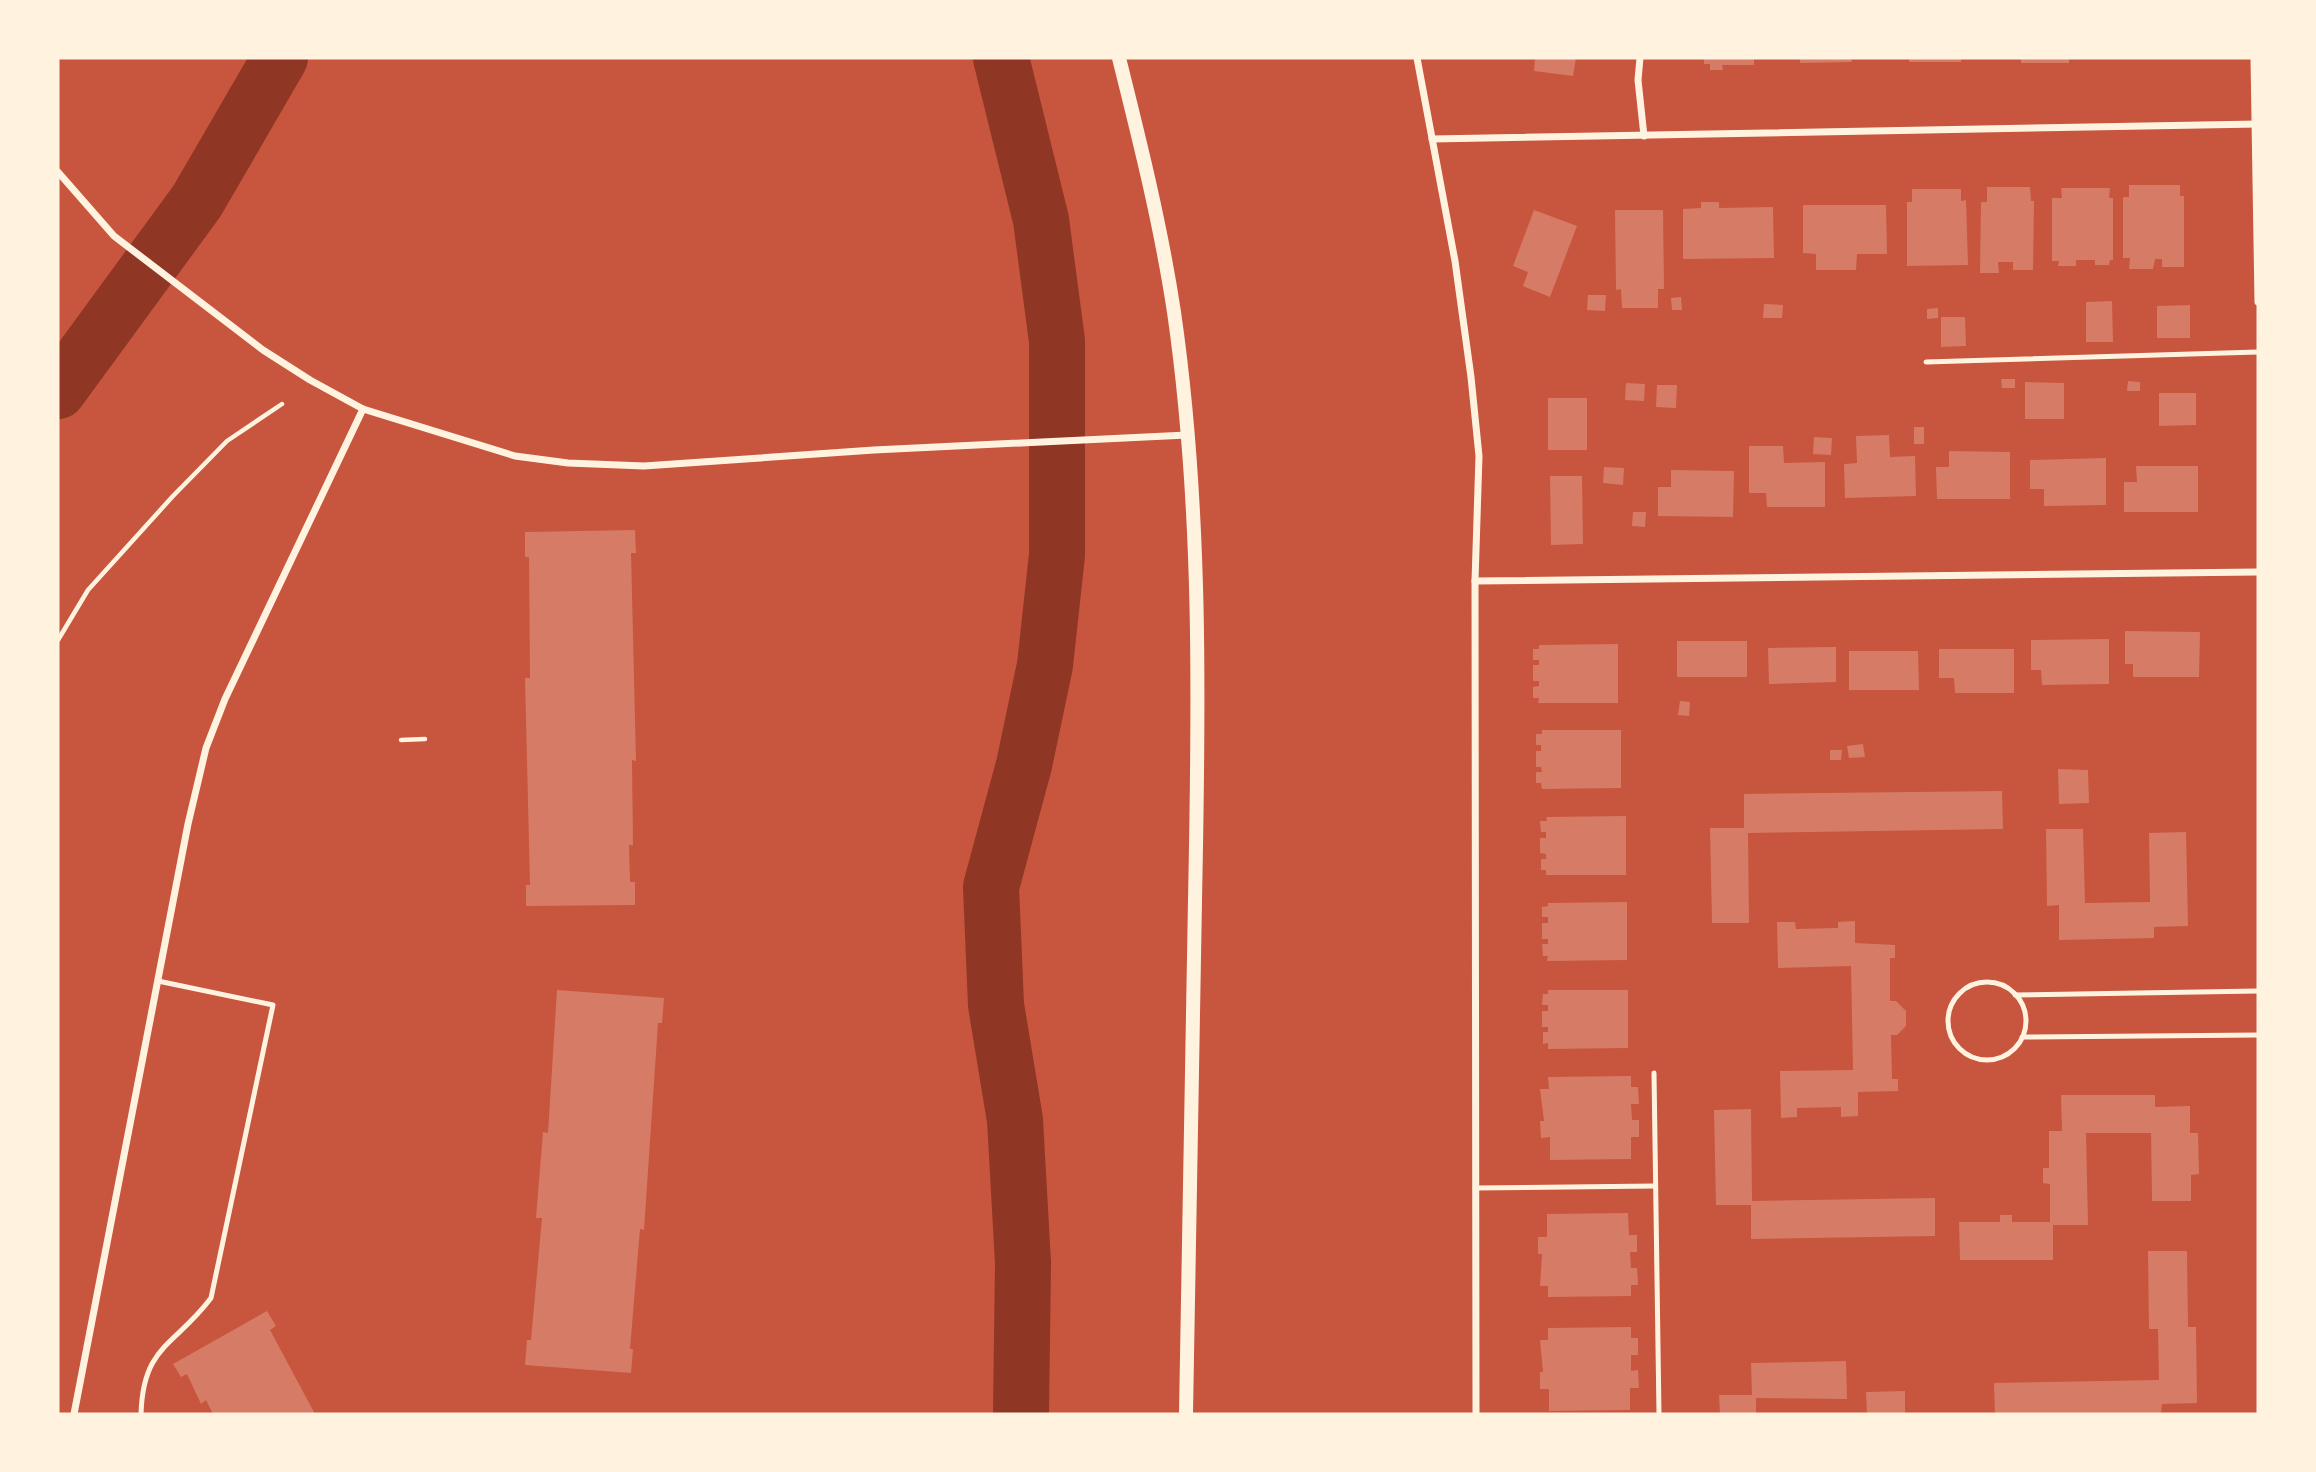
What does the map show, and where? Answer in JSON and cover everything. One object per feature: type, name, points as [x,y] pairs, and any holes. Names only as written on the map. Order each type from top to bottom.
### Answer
[{"type":"main road","points":[[1119,58],[1152,190],[1174,312],[1188,435],[1195,567],[1198,796],[1185,1414]]},
{"type":"street","points":[[1417,58],[1455,261],[1479,456],[1475,581],[1476,1414]]},
{"type":"street","points":[[1640,58],[1638,80],[1644,136]]},
{"type":"street","points":[[2254,58],[2258,302]]},
{"type":"street","points":[[1432,139],[2257,124]]},
{"type":"street","points":[[58,173],[114,236],[262,350],[363,409],[515,456],[568,463],[644,466],[939,447],[1188,435]]},
{"type":"street","points":[[74,1414],[206,748],[225,699],[363,409]]},
{"type":"street","points":[[1475,581],[2258,572]]},
{"type":"lane","points":[[1926,362],[2258,352]]},
{"type":"lane","points":[[141,1414],[148,1369],[156,1353],[198,1315],[211,1298],[273,1005],[158,981]]},
{"type":"lane","points":[[1999,983],[2015,995],[2025,1011],[2022,1037],[2005,1055],[1981,1059],[1959,1048],[1949,1026],[1953,1002],[1973,985],[1999,983]]},
{"type":"lane","points":[[2015,995],[2258,991]]},
{"type":"lane","points":[[2022,1037],[2258,1035]]},
{"type":"lane","points":[[1654,1073],[1659,1414]]},
{"type":"lane","points":[[1475,1188],[1655,1186]]},
{"type":"path","points":[[58,640],[88,590],[173,496],[227,441],[282,404]]},
{"type":"path","points":[[401,740],[425,739]]},
{"type":"building","points":[[1535,58],[1576,58],[1573,76],[1534,71]]},
{"type":"building","points":[[1704,58],[1754,58],[1754,65],[1722,65],[1723,70],[1710,70],[1710,64],[1704,64]]},
{"type":"building","points":[[1800,58],[1851,58],[1852,62],[1800,63]]},
{"type":"building","points":[[1909,58],[1961,58],[1961,62],[1909,62]]},
{"type":"building","points":[[2021,58],[2069,58],[2069,63],[2021,63]]},
{"type":"building","points":[[2129,185],[2180,185],[2180,196],[2184,196],[2184,267],[2162,267],[2162,259],[2155,259],[2153,269],[2129,269],[2130,258],[2123,258],[2123,197],[2129,197]]},
{"type":"building","points":[[1987,187],[2030,187],[2031,201],[2034,201],[2033,270],[2013,270],[2013,262],[1998,262],[1999,273],[1980,273],[1981,202],[1987,202]]},
{"type":"building","points":[[2061,188],[2110,188],[2109,198],[2113,198],[2113,260],[2110,260],[2109,265],[2095,265],[2095,260],[2076,260],[2076,266],[2058,266],[2059,261],[2052,261],[2052,198],[2062,198]]},
{"type":"building","points":[[1912,189],[1961,189],[1961,201],[1966,200],[1968,265],[1907,266],[1907,202],[1912,202]]},
{"type":"building","points":[[1701,202],[1719,202],[1719,208],[1773,207],[1774,258],[1683,259],[1683,209],[1701,208]]},
{"type":"building","points":[[1803,205],[1886,205],[1887,254],[1857,254],[1856,270],[1816,270],[1816,254],[1803,253]]},
{"type":"building","points":[[1534,210],[1577,226],[1550,297],[1523,286],[1528,272],[1513,266]]},
{"type":"building","points":[[1615,210],[1663,210],[1664,289],[1658,289],[1658,308],[1622,308],[1621,289],[1616,290]]},
{"type":"building","points":[[1588,295],[1606,295],[1605,311],[1587,310]]},
{"type":"building","points":[[1681,297],[1682,310],[1672,310],[1671,298]]},
{"type":"building","points":[[2112,301],[2113,342],[2086,342],[2086,302]]},
{"type":"building","points":[[1764,304],[1783,305],[1782,318],[1763,318]]},
{"type":"building","points":[[2190,305],[2190,338],[2157,338],[2157,306]]},
{"type":"building","points":[[1938,308],[1938,318],[1927,319],[1927,309]]},
{"type":"building","points":[[1941,317],[1965,317],[1966,346],[1941,347]]},
{"type":"building","points":[[2001,379],[2015,379],[2015,388],[2002,388]]},
{"type":"building","points":[[2128,381],[2140,382],[2140,391],[2127,391]]},
{"type":"building","points":[[2025,382],[2064,383],[2064,419],[2025,419]]},
{"type":"building","points":[[1626,383],[1645,384],[1644,401],[1625,400]]},
{"type":"building","points":[[1657,385],[1677,385],[1676,408],[1656,407]]},
{"type":"building","points":[[2159,393],[2196,393],[2196,425],[2159,426]]},
{"type":"building","points":[[1548,398],[1587,398],[1587,450],[1548,450]]},
{"type":"building","points":[[1914,427],[1924,427],[1924,444],[1914,444]]},
{"type":"building","points":[[1889,435],[1890,457],[1915,456],[1916,496],[1845,498],[1844,464],[1857,463],[1856,436]]},
{"type":"building","points":[[1814,437],[1832,438],[1831,455],[1813,454]]},
{"type":"building","points":[[1749,446],[1783,446],[1784,463],[1825,462],[1825,507],[1767,507],[1766,493],[1749,493]]},
{"type":"building","points":[[1949,451],[2010,452],[2010,499],[1937,499],[1936,467],[1949,467]]},
{"type":"building","points":[[2106,458],[2106,505],[2044,506],[2044,489],[2030,489],[2030,460]]},
{"type":"building","points":[[2136,466],[2198,466],[2198,512],[2124,512],[2124,482],[2137,482]]},
{"type":"building","points":[[1604,467],[1624,468],[1623,485],[1603,483]]},
{"type":"building","points":[[1671,470],[1734,471],[1733,517],[1658,516],[1658,487],[1671,487]]},
{"type":"building","points":[[1550,476],[1582,476],[1583,544],[1551,545]]},
{"type":"building","points":[[1633,512],[1646,512],[1645,527],[1632,526]]},
{"type":"building","points":[[635,530],[636,553],[631,553],[636,761],[632,760],[633,845],[629,845],[630,882],[635,882],[635,905],[526,906],[526,885],[530,885],[525,678],[530,678],[529,557],[525,557],[525,532]]},
{"type":"building","points":[[2125,631],[2200,632],[2199,677],[2133,677],[2133,664],[2125,664]]},
{"type":"building","points":[[2109,639],[2109,684],[2042,685],[2041,670],[2031,670],[2031,640]]},
{"type":"building","points":[[1677,641],[1747,641],[1747,677],[1677,677]]},
{"type":"building","points":[[1618,644],[1618,703],[1538,703],[1539,698],[1533,698],[1533,687],[1539,686],[1539,681],[1533,681],[1533,665],[1539,665],[1539,660],[1533,660],[1533,649],[1539,649],[1539,645]]},
{"type":"building","points":[[1836,647],[1836,682],[1769,684],[1768,648]]},
{"type":"building","points":[[1939,649],[2014,649],[2014,693],[1955,693],[1954,678],[1939,678]]},
{"type":"building","points":[[1849,651],[1918,651],[1919,690],[1849,690]]},
{"type":"building","points":[[1680,701],[1690,702],[1689,716],[1678,715]]},
{"type":"building","points":[[1542,730],[1621,730],[1621,788],[1542,789],[1541,783],[1536,783],[1536,772],[1542,772],[1541,767],[1536,767],[1536,751],[1541,751],[1541,745],[1536,745],[1536,734],[1542,734]]},
{"type":"building","points":[[1863,744],[1865,757],[1849,758],[1847,746]]},
{"type":"building","points":[[1830,750],[1842,750],[1841,760],[1830,760]]},
{"type":"building","points":[[2058,769],[2088,770],[2089,803],[2059,804]]},
{"type":"building","points":[[2002,791],[2003,829],[1748,833],[1749,923],[1712,923],[1710,828],[1744,828],[1744,794]]},
{"type":"building","points":[[1626,816],[1626,875],[1546,875],[1546,870],[1541,870],[1541,859],[1546,859],[1546,854],[1540,853],[1540,838],[1546,838],[1546,832],[1541,832],[1540,821],[1547,821],[1546,817]]},
{"type":"building","points":[[2046,829],[2083,829],[2085,903],[2150,902],[2149,833],[2186,832],[2188,926],[2154,927],[2154,938],[2059,940],[2059,905],[2047,906]]},
{"type":"building","points":[[1627,902],[1627,960],[1547,961],[1548,956],[1543,956],[1542,944],[1548,944],[1548,939],[1542,939],[1542,923],[1548,923],[1548,917],[1542,917],[1542,907],[1548,906],[1548,903]]},
{"type":"building","points":[[1855,921],[1855,943],[1895,945],[1895,958],[1890,958],[1890,1001],[1896,1001],[1906,1011],[1906,1026],[1897,1035],[1891,1035],[1892,1079],[1898,1079],[1898,1091],[1858,1092],[1858,1116],[1841,1117],[1841,1107],[1797,1108],[1797,1117],[1781,1118],[1780,1071],[1853,1070],[1851,966],[1778,968],[1777,922],[1795,922],[1796,929],[1838,928],[1838,922]]},
{"type":"building","points":[[557,990],[664,998],[662,1023],[658,1023],[644,1230],[640,1229],[630,1349],[633,1349],[631,1373],[525,1365],[527,1340],[531,1340],[542,1218],[536,1218],[543,1132],[548,1133]]},
{"type":"building","points":[[1548,990],[1628,990],[1628,1048],[1548,1049],[1548,1043],[1543,1044],[1543,1032],[1548,1032],[1548,1027],[1542,1027],[1542,1011],[1548,1011],[1548,1005],[1542,1005],[1543,994],[1548,994]]},
{"type":"building","points":[[1631,1076],[1631,1087],[1638,1087],[1639,1104],[1631,1104],[1632,1120],[1639,1120],[1639,1137],[1631,1137],[1631,1159],[1550,1160],[1550,1137],[1541,1138],[1540,1121],[1544,1121],[1540,1089],[1549,1089],[1548,1077]]},
{"type":"building","points":[[2061,1095],[2155,1095],[2155,1107],[2190,1106],[2190,1133],[2198,1133],[2199,1174],[2191,1175],[2191,1201],[2152,1201],[2151,1133],[2086,1133],[2088,1225],[2053,1225],[2053,1260],[1960,1260],[1959,1222],[2000,1222],[2000,1215],[2012,1215],[2012,1222],[2050,1222],[2050,1184],[2043,1183],[2043,1168],[2049,1168],[2049,1131],[2062,1131]]},
{"type":"building","points":[[1751,1109],[1752,1201],[1935,1198],[1935,1236],[1751,1239],[1751,1205],[1716,1205],[1714,1110]]},
{"type":"building","points":[[1628,1213],[1629,1235],[1637,1235],[1637,1252],[1630,1252],[1631,1268],[1637,1268],[1638,1285],[1631,1285],[1631,1296],[1548,1297],[1548,1286],[1540,1286],[1542,1254],[1538,1254],[1538,1237],[1547,1237],[1547,1214]]},
{"type":"building","points":[[2148,1251],[2187,1251],[2188,1327],[2196,1327],[2197,1403],[2162,1404],[2161,1414],[1995,1414],[1994,1383],[2159,1380],[2158,1329],[2149,1329]]},
{"type":"building","points":[[267,1311],[276,1326],[270,1330],[315,1414],[213,1414],[206,1400],[201,1404],[187,1374],[181,1377],[173,1364]]},
{"type":"building","points":[[1631,1327],[1631,1338],[1638,1338],[1638,1355],[1631,1355],[1631,1371],[1638,1370],[1639,1388],[1630,1388],[1630,1410],[1549,1411],[1549,1389],[1540,1389],[1540,1372],[1543,1372],[1540,1340],[1548,1340],[1548,1328]]},
{"type":"building","points":[[1846,1361],[1847,1399],[1756,1398],[1756,1414],[1720,1414],[1719,1395],[1752,1395],[1751,1363]]},
{"type":"building","points":[[1905,1391],[1905,1414],[1867,1414],[1866,1392]]},
{"type":"waterway","points":[[58,391],[197,201],[280,58]]},
{"type":"waterway","points":[[1001,58],[1041,220],[1057,341],[1057,555],[1045,665],[1024,765],[991,887],[996,1005],[1015,1120],[1023,1263],[1021,1414]]}]
